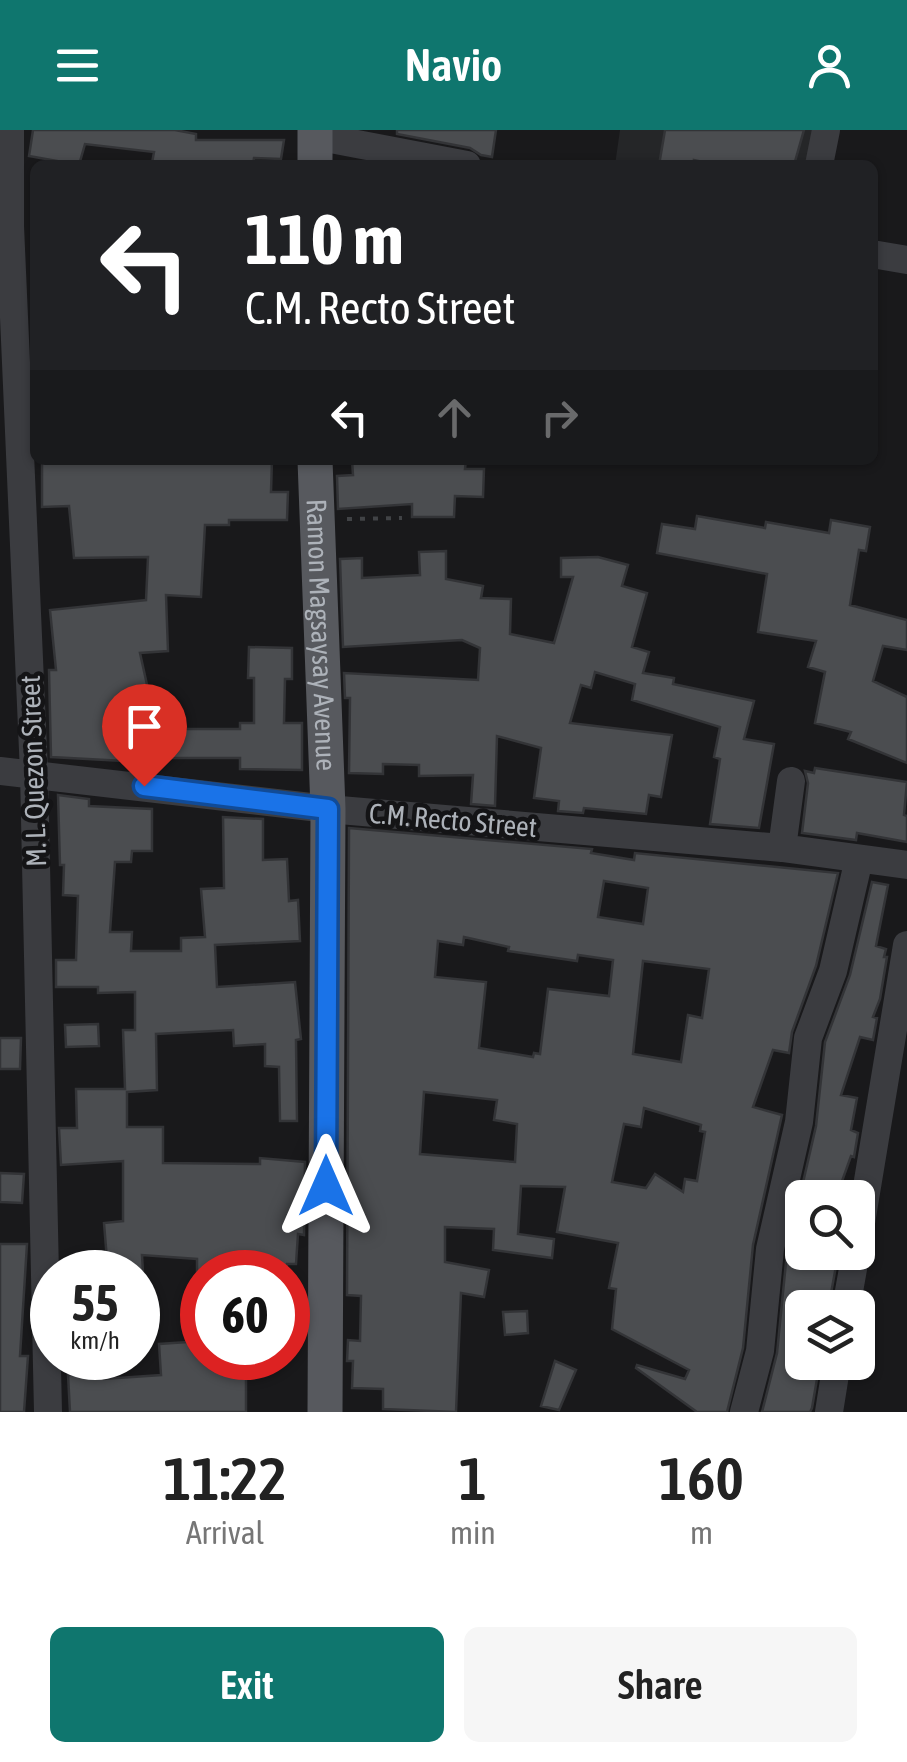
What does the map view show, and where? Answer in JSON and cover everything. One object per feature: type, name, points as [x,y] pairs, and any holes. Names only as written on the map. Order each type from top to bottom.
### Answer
[{"type":"main road","name":"Ramon Magsaysay Avenue","points":[[315,465],[328,809],[325,1412]]},
{"type":"street","name":"M. L. Quezon Street","points":[[10,130],[5,226],[34,773],[48,1412]]},
{"type":"street","points":[[820,160],[826,130]]},
{"type":"street","points":[[309,140],[435,160]]},
{"type":"street","points":[[878,255],[907,260]]},
{"type":"street","name":"C.M. Recto Street","points":[[0,771],[328,809],[782,848],[907,865]]},
{"type":"street","points":[[782,848],[791,780]]},
{"type":"street","points":[[744,1412],[760,1350],[770,1249],[799,1122],[808,1038],[832,971],[859,859]]},
{"type":"street","points":[[868,1180],[907,945]]},
{"type":"street","points":[[829,1412],[834,1380]]},
{"type":"path","points":[[316,519],[402,518]]},
{"type":"shaded area","points":[[620,130],[815,130],[808,160],[616,160]]},
{"type":"building","points":[[33,130],[175,130],[196,134],[196,140],[284,140],[281,159],[153,160],[154,152],[85,144],[80,160],[29,156]]},
{"type":"building","points":[[397,130],[496,130],[492,157],[470,148],[397,134]]},
{"type":"building","points":[[665,130],[804,130],[795,160],[660,160]]},
{"type":"building","points":[[42,465],[272,465],[271,492],[288,492],[287,520],[229,520],[229,525],[205,525],[201,597],[166,595],[168,651],[140,653],[153,712],[161,712],[161,725],[240,729],[240,723],[254,723],[254,678],[248,678],[249,647],[292,648],[292,679],[285,679],[284,723],[302,723],[302,770],[240,769],[240,758],[161,758],[161,763],[51,757],[49,670],[56,670],[50,610],[146,600],[148,557],[74,558],[69,506],[42,507]]},
{"type":"building","points":[[352,465],[465,465],[465,469],[484,469],[483,497],[455,496],[454,517],[412,517],[412,504],[338,509],[337,476],[353,475]]},
{"type":"building","points":[[697,516],[765,528],[766,522],[829,533],[831,520],[870,527],[866,551],[859,550],[850,605],[907,620],[907,650],[883,646],[873,681],[907,697],[907,763],[848,739],[851,732],[815,723],[825,672],[808,667],[816,641],[758,632],[767,574],[657,553],[662,524],[695,529]]},
{"type":"building","points":[[446,551],[446,579],[483,586],[481,598],[511,599],[510,634],[554,643],[573,577],[561,577],[561,558],[598,557],[628,565],[622,586],[647,593],[632,647],[649,652],[643,673],[674,678],[673,684],[754,701],[744,739],[774,744],[759,828],[710,824],[720,759],[714,757],[720,727],[632,700],[635,684],[595,672],[591,688],[581,685],[570,723],[672,735],[661,797],[649,795],[646,814],[584,808],[583,813],[558,811],[559,801],[534,798],[541,748],[497,736],[495,806],[471,804],[473,775],[419,776],[419,765],[383,764],[383,774],[349,773],[350,698],[345,698],[344,673],[478,680],[480,648],[462,640],[343,647],[340,559],[362,558],[362,578],[420,575],[419,552]]},
{"type":"building","points":[[815,768],[907,782],[907,842],[857,833],[856,840],[802,833],[808,783],[805,771],[814,773]]},
{"type":"building","points":[[58,795],[89,799],[89,806],[152,809],[152,851],[132,851],[131,862],[115,862],[110,932],[132,932],[131,951],[181,951],[181,938],[205,937],[201,889],[224,888],[223,817],[263,819],[263,860],[287,859],[289,901],[298,900],[300,941],[215,945],[217,987],[295,982],[301,1039],[296,1040],[297,1121],[280,1121],[279,1067],[265,1066],[265,1044],[234,1046],[233,1030],[156,1034],[157,1090],[127,1092],[127,1127],[163,1127],[163,1163],[260,1164],[260,1158],[305,1162],[304,1235],[298,1234],[297,1250],[180,1250],[180,1258],[160,1256],[160,1250],[106,1250],[104,1223],[123,1221],[123,1161],[61,1165],[59,1128],[77,1128],[76,1089],[125,1089],[123,1030],[135,1030],[135,992],[98,993],[98,987],[56,987],[56,960],[76,960],[78,896],[63,895],[64,865],[60,865]]},
{"type":"building","points":[[349,828],[592,849],[591,853],[634,860],[635,853],[838,873],[816,966],[792,1032],[789,1053],[773,1050],[753,1107],[782,1115],[753,1245],[743,1348],[727,1412],[697,1412],[636,1368],[637,1365],[685,1379],[689,1370],[612,1329],[616,1289],[609,1288],[618,1243],[557,1232],[565,1187],[521,1186],[518,1234],[554,1239],[552,1258],[493,1250],[494,1229],[445,1227],[445,1262],[489,1270],[484,1297],[461,1293],[456,1412],[383,1409],[383,1389],[352,1388],[353,1361],[347,1361],[348,1340],[360,1341],[361,1296],[347,1295]],"holes":[[[604,881],[648,888],[643,924],[598,917]],[[464,937],[509,947],[508,951],[577,961],[578,955],[613,960],[609,996],[548,989],[540,1054],[534,1053],[533,1057],[479,1048],[486,982],[435,977],[438,941],[463,945]],[[643,961],[709,969],[702,1018],[688,1015],[681,1062],[633,1054]],[[424,1092],[497,1100],[494,1120],[517,1124],[515,1162],[420,1154]],[[644,1108],[701,1125],[700,1131],[705,1132],[697,1181],[685,1179],[683,1192],[655,1174],[646,1188],[612,1182],[624,1124],[641,1127]]]},
{"type":"building","points":[[872,882],[888,885],[876,946],[886,949],[887,957],[873,1017],[877,1018],[873,1040],[860,1037],[841,1095],[857,1098],[851,1130],[858,1133],[854,1157],[851,1156],[842,1180],[804,1180],[816,1126],[825,1042],[850,975]]},
{"type":"building","points":[[98,1024],[99,1046],[66,1047],[65,1025]]},
{"type":"building","points":[[0,1038],[21,1038],[20,1069],[0,1069]]},
{"type":"building","points":[[0,1173],[24,1174],[22,1203],[0,1202]]},
{"type":"building","points":[[0,1244],[27,1244],[20,1356],[28,1356],[24,1412],[0,1412]]},
{"type":"building","points":[[785,1270],[835,1270],[832,1290],[785,1290],[785,1380],[817,1380],[810,1412],[762,1412],[777,1353]]},
{"type":"building","points":[[527,1311],[528,1333],[505,1335],[503,1312]]},
{"type":"building","points":[[180,1343],[180,1380],[246,1380],[246,1412],[70,1412],[68,1380],[160,1380],[160,1344]]},
{"type":"building","points":[[555,1361],[576,1370],[559,1410],[541,1406]]},
{"type":"route","points":[[144,786],[328,809],[326,1186]]}]
